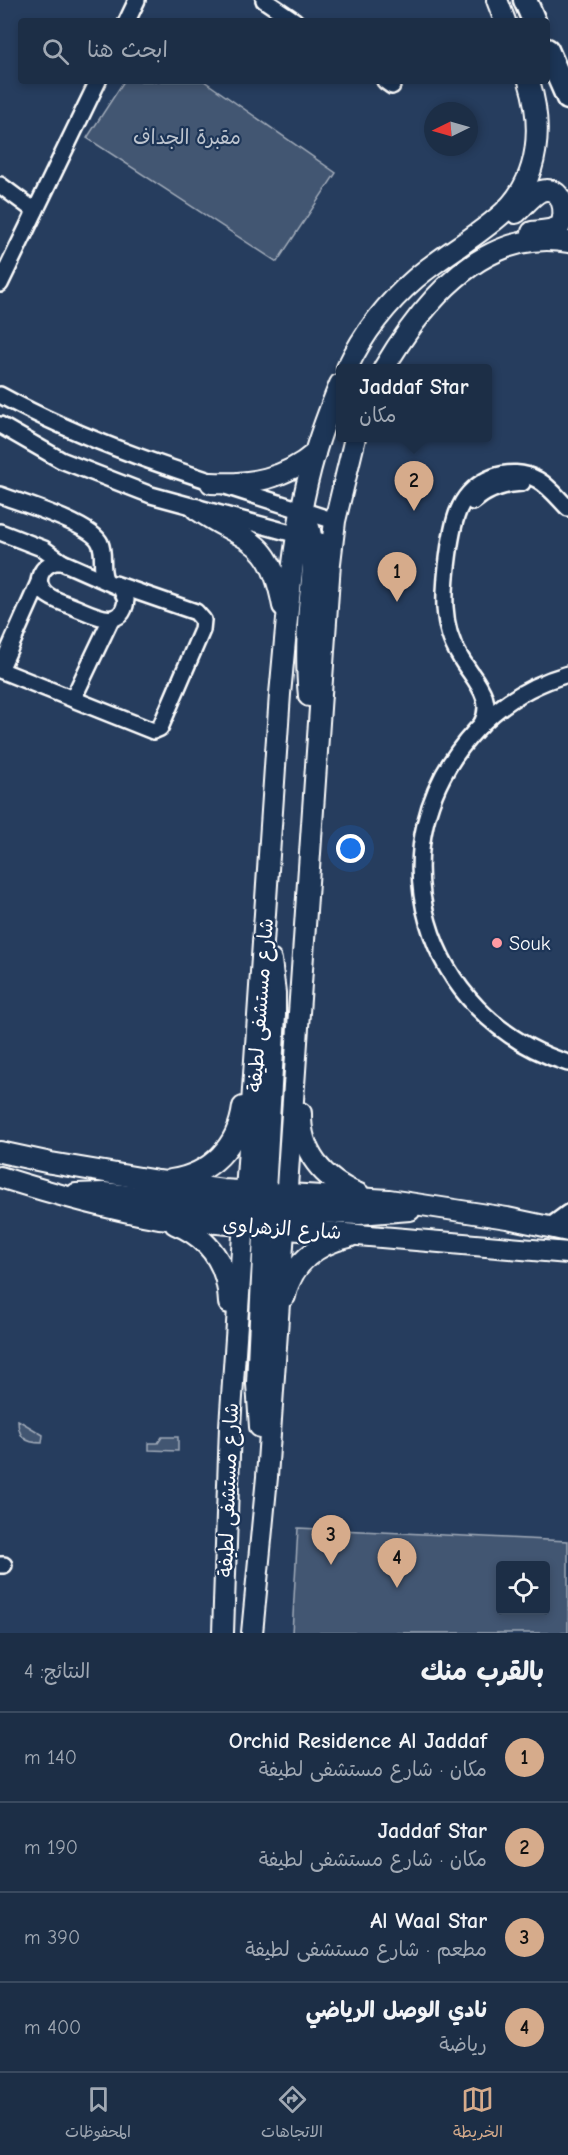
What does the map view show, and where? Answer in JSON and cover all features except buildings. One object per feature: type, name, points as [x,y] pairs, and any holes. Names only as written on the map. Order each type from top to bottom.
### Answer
[{"type":"highway","points":[[525,0],[533,18]]},
{"type":"highway","points":[[550,57],[568,98]]},
{"type":"main road","points":[[497,0],[504,18]]},
{"type":"main road","points":[[350,364],[373,325],[393,300],[416,279],[505,211],[520,192],[536,154],[538,133],[530,84]]},
{"type":"main road","points":[[387,364],[427,305],[453,280],[501,244],[518,236],[559,226],[566,218],[567,206],[562,196],[552,190],[541,191],[489,234],[466,242]]},
{"type":"main road","points":[[483,258],[528,241],[548,239],[568,242]]},
{"type":"main road","name":"شارع مستشفى لطيفة","points":[[223,1633],[235,1347],[296,1063],[321,676],[314,540],[302,510],[315,453],[336,395]]},
{"type":"main road","name":"شارع مستشفى لطيفة","points":[[252,1633],[267,1477],[277,1322],[264,1209],[256,1062],[275,752],[287,624],[314,540],[335,521],[354,442]]},
{"type":"main road","points":[[211,483],[251,482],[278,476],[304,462],[315,453]]},
{"type":"main road","points":[[196,509],[248,538],[261,550],[272,565],[278,582],[287,624]]},
{"type":"main road","points":[[264,934],[274,971],[275,993],[258,1384],[261,1436],[267,1477]]},
{"type":"main road","points":[[158,1181],[192,1174],[207,1167],[227,1149],[239,1129],[246,1084],[256,1062]]},
{"type":"main road","points":[[296,1063],[302,1085],[301,1124],[308,1153],[326,1175],[338,1185],[368,1198]]},
{"type":"main road","name":"شارع الزهراوى","points":[[0,1152],[158,1181],[363,1234],[568,1253]]},
{"type":"main road","name":"شارع الزهراوى","points":[[0,1176],[55,1195],[113,1210],[159,1218],[368,1198],[427,1206],[568,1232]]},
{"type":"main road","points":[[55,1195],[104,1193],[264,1209],[382,1214],[405,1212],[427,1206]]},
{"type":"main road","points":[[159,1218],[199,1236],[214,1251],[221,1263],[229,1289],[231,1330],[235,1347]]},
{"type":"main road","points":[[277,1322],[290,1278],[305,1259],[317,1249],[332,1242],[363,1234]]},
{"type":"street","points":[[128,18],[137,0]]},
{"type":"street","points":[[264,0],[291,18]]},
{"type":"street","points":[[0,284],[97,84]]},
{"type":"street","points":[[0,184],[35,211]]},
{"type":"street","points":[[0,386],[6,398],[109,446],[211,483],[335,521]]},
{"type":"street","points":[[0,425],[61,460],[105,479],[196,509],[314,540]]},
{"type":"street","points":[[0,437],[23,438]]},
{"type":"street","points":[[481,724],[486,702],[481,687],[459,656],[447,623],[446,588],[451,545],[459,508],[471,492],[487,479],[513,474],[539,480],[568,508]]},
{"type":"street","points":[[0,495],[90,530],[99,541],[102,551],[101,566],[110,581],[124,593],[125,606],[117,616],[104,619],[49,596],[44,593],[39,582]]},
{"type":"street","points":[[0,532],[44,549],[62,562],[196,612],[203,620],[202,630],[163,724],[157,731],[0,670],[42,571],[50,563],[62,562]]},
{"type":"street","points":[[82,570],[95,562],[102,551]]},
{"type":"street","points":[[73,699],[111,619]]},
{"type":"street","points":[[568,674],[540,684],[516,697],[481,724],[456,754],[445,771],[430,807],[420,865],[423,903],[428,922],[441,958],[456,983],[474,1006],[503,1032],[536,1051],[568,1063]]},
{"type":"street","points":[[481,687],[501,697],[516,697]]},
{"type":"street","points":[[549,1227],[568,1213]]},
{"type":"green space","name":"مقبرة الجداف","points":[[122,84],[208,84],[336,173],[277,262],[87,138]]},
{"type":"green space","points":[[18,1420],[43,1435],[42,1443],[31,1442],[24,1438],[19,1431]]},
{"type":"green space","points":[[162,1437],[178,1437],[178,1451],[149,1450],[149,1443],[158,1443]]},
{"type":"green space","points":[[298,1528],[568,1541],[568,1633],[292,1633]]},
{"type":"place","name":"Jaddaf Star","points":[[414,511]]},
{"type":"place","name":"Orchid Residence Al Jaddaf","points":[[397,602]]},
{"type":"place","name":"Souk","points":[[497,943]]},
{"type":"place","name":"Al Waal Star","points":[[331,1565]]},
{"type":"place","name":"نادي الوصل الرياضي","points":[[397,1588]]}]
